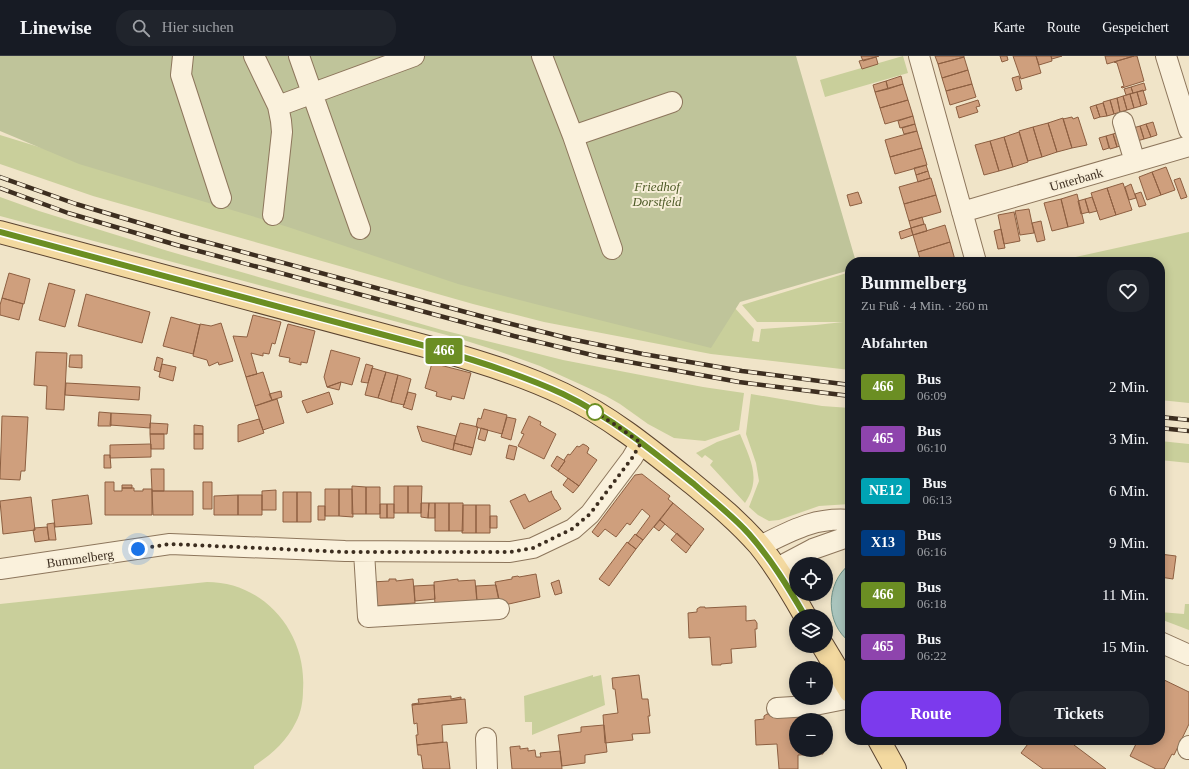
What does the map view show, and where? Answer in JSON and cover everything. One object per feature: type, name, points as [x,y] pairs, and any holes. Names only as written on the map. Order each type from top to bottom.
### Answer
[{"type":"main road","points":[[0,232],[429,347],[526,378],[564,395],[617,426],[641,443],[733,518],[760,546],[776,568],[801,609]]},
{"type":"main road","points":[[826,653],[842,689]]},
{"type":"main road","points":[[882,745],[895,769]]},
{"type":"street","points":[[183,56],[181,75],[221,198]]},
{"type":"street","points":[[254,56],[278,106],[281,121],[282,132],[273,215]]},
{"type":"street","points":[[299,56],[360,229]]},
{"type":"street","points":[[278,106],[414,56]]},
{"type":"street","points":[[542,56],[612,250]]},
{"type":"street","points":[[919,56],[975,257]]},
{"type":"street","points":[[1166,56],[1189,130]]},
{"type":"street","points":[[572,136],[672,102]]},
{"type":"street","points":[[1123,122],[1135,162]]},
{"type":"street","name":"Unterbank","points":[[962,212],[1189,146]]},
{"type":"street","name":"Bummelberg","points":[[0,569],[170,544],[364,552],[510,552],[533,548],[572,529],[590,514],[632,458],[641,443]]},
{"type":"street","points":[[760,546],[805,525],[838,519],[845,520]]},
{"type":"street","points":[[776,568],[813,549],[845,538]]},
{"type":"street","points":[[364,552],[368,617],[499,609]]},
{"type":"street","points":[[1165,644],[1189,655]]},
{"type":"street","points":[[777,708],[810,706],[842,689]]},
{"type":"green space","name":"Friedhof Dorstfeld","points":[[0,56],[796,56],[855,257],[845,257],[845,271],[740,302],[711,348],[458,284],[288,227],[79,164],[0,131]]},
{"type":"green space","points":[[903,56],[908,73],[825,97],[820,80]]},
{"type":"green space","points":[[0,135],[146,180],[733,306],[754,329],[752,341],[759,342],[761,329],[843,322],[757,322],[742,305],[845,274],[845,369],[711,354],[544,322],[473,304],[93,196],[0,164]]},
{"type":"green space","points":[[0,197],[39,211],[168,251],[442,330],[563,360],[703,387],[744,393],[739,430],[705,441],[674,438],[648,424],[606,396],[540,366],[454,337],[0,216]]},
{"type":"green space","points":[[1189,232],[1189,403],[1165,401],[1165,257],[1076,257]]},
{"type":"green space","points":[[751,394],[822,406],[845,408],[845,504],[819,506],[779,520],[769,521],[758,515],[749,507],[759,481],[756,463],[746,434]]},
{"type":"green space","points":[[740,434],[753,468],[754,477],[750,494],[745,503],[710,465],[713,461],[705,455],[702,458],[696,453],[717,442]]},
{"type":"green space","points":[[1165,442],[1189,444],[1189,463],[1165,461]]},
{"type":"green space","points":[[207,582],[228,584],[247,591],[264,601],[278,615],[290,631],[298,649],[302,669],[303,690],[302,703],[298,718],[283,741],[254,766],[254,769],[0,769],[0,604]]},
{"type":"green space","points":[[1185,604],[1189,604],[1189,630],[1165,621],[1165,612],[1184,614]]},
{"type":"green space","points":[[593,675],[593,677],[601,675],[605,705],[532,735],[532,722],[525,722],[524,696]]},
{"type":"water","points":[[845,569],[845,637],[836,625],[833,617],[833,609],[832,609],[833,590]]},
{"type":"building","points":[[861,56],[879,56],[863,61]]},
{"type":"building","points":[[935,56],[964,56],[964,57],[938,64]]},
{"type":"building","points":[[1000,56],[1007,56],[1008,60],[1002,62]]},
{"type":"building","points":[[1013,56],[1036,56],[1041,73],[1021,79]]},
{"type":"building","points":[[1036,56],[1051,56],[1052,61],[1039,65]]},
{"type":"building","points":[[1051,56],[1062,56],[1052,59]]},
{"type":"building","points":[[1105,56],[1134,56],[1107,64]]},
{"type":"building","points":[[1137,56],[1144,81],[1122,88],[1121,87],[1124,86],[1117,63],[1114,62]]},
{"type":"building","points":[[876,57],[878,64],[862,69],[859,61]]},
{"type":"building","points":[[964,57],[968,70],[942,78],[938,64]]},
{"type":"building","points":[[968,70],[972,84],[946,91],[942,78]]},
{"type":"building","points":[[901,76],[903,84],[888,89],[886,81]]},
{"type":"building","points":[[1019,76],[1022,89],[1016,91],[1012,78]]},
{"type":"building","points":[[886,81],[888,89],[875,92],[873,85]]},
{"type":"building","points":[[1144,83],[1146,90],[1133,93],[1131,87]]},
{"type":"building","points":[[903,84],[908,100],[880,108],[875,92]]},
{"type":"building","points":[[972,84],[976,97],[950,105],[946,91]]},
{"type":"building","points":[[1131,87],[1133,93],[1126,95],[1124,89]]},
{"type":"building","points":[[1143,90],[1147,104],[1141,106],[1137,92]]},
{"type":"building","points":[[1137,92],[1141,106],[1134,108],[1130,94]]},
{"type":"building","points":[[1130,94],[1134,108],[1127,110],[1123,96]]},
{"type":"building","points":[[1123,96],[1127,110],[1120,112],[1117,98]]},
{"type":"building","points":[[1117,98],[1120,112],[1114,114],[1110,100]]},
{"type":"building","points":[[908,100],[913,116],[885,124],[880,108]]},
{"type":"building","points":[[978,100],[980,106],[976,107],[978,112],[959,118],[956,107]]},
{"type":"building","points":[[1110,100],[1114,114],[1107,116],[1103,102]]},
{"type":"building","points":[[1103,103],[1107,116],[1100,117],[1096,105]]},
{"type":"building","points":[[1096,105],[1100,117],[1094,119],[1090,107]]},
{"type":"building","points":[[913,116],[915,124],[900,128],[898,121]]},
{"type":"building","points":[[1072,117],[1073,119],[1078,117],[1087,145],[1072,148],[1063,119]]},
{"type":"building","points":[[1063,118],[1072,148],[1057,152],[1048,123]]},
{"type":"building","points":[[1153,122],[1157,135],[1151,137],[1146,124]]},
{"type":"building","points":[[1048,123],[1057,152],[1042,157],[1033,127]]},
{"type":"building","points":[[915,124],[917,131],[904,134],[902,128]]},
{"type":"building","points":[[1146,124],[1151,137],[1144,139],[1140,126]]},
{"type":"building","points":[[1140,126],[1144,139],[1137,141],[1133,128]]},
{"type":"building","points":[[1033,127],[1042,157],[1028,161],[1019,131]]},
{"type":"building","points":[[917,131],[922,148],[890,157],[885,140]]},
{"type":"building","points":[[1019,132],[1028,162],[1013,167],[1004,137]]},
{"type":"building","points":[[1119,132],[1123,145],[1117,147],[1113,134]]},
{"type":"building","points":[[1113,134],[1117,147],[1110,149],[1106,136]]},
{"type":"building","points":[[1106,136],[1109,148],[1103,150],[1099,138]]},
{"type":"building","points":[[1004,137],[1013,167],[999,171],[990,141]]},
{"type":"building","points":[[990,141],[999,171],[984,175],[975,145]]},
{"type":"building","points":[[922,148],[927,165],[895,174],[890,157]]},
{"type":"building","points":[[926,165],[928,171],[916,175],[914,168]]},
{"type":"building","points":[[1166,167],[1175,190],[1161,195],[1152,172]]},
{"type":"building","points":[[928,171],[930,178],[918,182],[916,175]]},
{"type":"building","points":[[1152,172],[1161,195],[1147,200],[1139,177]]},
{"type":"building","points":[[931,178],[936,195],[904,204],[899,187]]},
{"type":"building","points":[[1180,178],[1187,197],[1181,199],[1174,180]]},
{"type":"building","points":[[1123,183],[1132,210],[1116,215],[1107,188]]},
{"type":"building","points":[[1131,184],[1136,198],[1129,200],[1125,187]]},
{"type":"building","points":[[1107,188],[1116,215],[1100,220],[1091,193]]},
{"type":"building","points":[[858,192],[862,203],[850,206],[847,195]]},
{"type":"building","points":[[1141,192],[1146,205],[1139,207],[1135,194]]},
{"type":"building","points":[[1077,194],[1084,223],[1068,227],[1061,199]]},
{"type":"building","points":[[936,195],[941,212],[909,221],[904,204]]},
{"type":"building","points":[[1092,197],[1097,211],[1089,213],[1085,199]]},
{"type":"building","points":[[1061,199],[1068,227],[1052,231],[1044,203]]},
{"type":"building","points":[[1085,199],[1089,212],[1081,214],[1078,201]]},
{"type":"building","points":[[1029,209],[1034,233],[1020,235],[1015,211]]},
{"type":"building","points":[[1014,212],[1020,241],[1004,244],[998,215]]},
{"type":"building","points":[[922,217],[924,224],[911,228],[909,221]]},
{"type":"building","points":[[1041,221],[1045,240],[1037,242],[1032,223]]},
{"type":"building","points":[[925,224],[927,231],[913,235],[911,228]]},
{"type":"building","points":[[945,225],[950,242],[918,252],[913,235]]},
{"type":"building","points":[[911,228],[913,235],[901,239],[899,232]]},
{"type":"building","points":[[1001,229],[1005,248],[998,249],[994,231]]},
{"type":"building","points":[[950,242],[954,257],[920,257],[918,252]]},
{"type":"building","points":[[9,273],[30,279],[24,304],[2,298]]},
{"type":"building","points":[[49,283],[75,290],[65,327],[39,320]]},
{"type":"building","points":[[86,294],[150,312],[142,343],[78,326]]},
{"type":"building","points":[[2,298],[23,304],[19,320],[0,315]]},
{"type":"building","points":[[253,315],[281,322],[275,344],[272,343],[269,354],[263,353],[263,356],[251,353],[257,374],[246,377],[233,336],[247,337]]},
{"type":"building","points":[[171,317],[200,325],[193,354],[163,346]]},
{"type":"building","points":[[221,323],[233,361],[219,365],[218,362],[209,366],[207,360],[193,356],[200,324],[211,326]]},
{"type":"building","points":[[288,324],[315,331],[307,363],[301,362],[301,365],[289,362],[290,358],[279,356]]},
{"type":"building","points":[[331,350],[360,358],[352,385],[341,382],[327,387],[324,377]]},
{"type":"building","points":[[36,352],[67,353],[64,410],[46,409],[47,386],[34,385]]},
{"type":"building","points":[[70,355],[82,355],[82,368],[69,367]]},
{"type":"building","points":[[157,357],[163,359],[160,372],[154,370]]},
{"type":"building","points":[[432,363],[471,373],[464,399],[452,396],[451,400],[436,396],[437,392],[425,388]]},
{"type":"building","points":[[162,364],[176,367],[173,381],[159,377]]},
{"type":"building","points":[[366,364],[373,366],[368,383],[361,382]]},
{"type":"building","points":[[372,368],[386,372],[378,398],[365,395]]},
{"type":"building","points":[[263,372],[272,400],[255,406],[246,377]]},
{"type":"building","points":[[386,372],[398,375],[391,402],[378,398]]},
{"type":"building","points":[[398,375],[411,379],[404,405],[391,402]]},
{"type":"building","points":[[341,382],[339,390],[327,387]]},
{"type":"building","points":[[66,383],[140,387],[139,400],[65,395]]},
{"type":"building","points":[[281,391],[282,397],[272,400],[269,394]]},
{"type":"building","points":[[329,392],[333,404],[307,413],[302,401]]},
{"type":"building","points":[[408,392],[416,394],[412,410],[403,407]]},
{"type":"building","points":[[277,399],[284,423],[263,430],[255,406]]},
{"type":"building","points":[[484,409],[507,415],[502,434],[476,427],[478,418],[481,419]]},
{"type":"building","points":[[99,412],[111,413],[111,426],[98,426]]},
{"type":"building","points":[[111,413],[151,415],[150,428],[110,425]]},
{"type":"building","points":[[2,416],[28,417],[25,471],[21,471],[20,480],[0,479]]},
{"type":"building","points":[[529,416],[541,422],[540,425],[556,434],[544,459],[518,446],[524,434],[521,433]]},
{"type":"building","points":[[507,417],[516,419],[511,440],[501,437]]},
{"type":"building","points":[[259,419],[264,433],[238,442],[238,425]]},
{"type":"building","points":[[150,423],[168,424],[167,434],[150,434]]},
{"type":"building","points":[[460,423],[478,427],[473,448],[454,443]]},
{"type":"building","points":[[194,425],[203,426],[203,434],[194,434]]},
{"type":"building","points":[[417,426],[456,436],[453,450],[422,441]]},
{"type":"building","points":[[481,428],[488,430],[485,441],[478,439]]},
{"type":"building","points":[[150,434],[164,434],[164,449],[151,449]]},
{"type":"building","points":[[194,434],[203,434],[203,449],[194,449]]},
{"type":"building","points":[[454,443],[473,448],[471,455],[453,450]]},
{"type":"building","points":[[151,444],[151,457],[110,458],[110,445]]},
{"type":"building","points":[[583,444],[589,448],[587,453],[597,460],[579,486],[558,471],[568,454],[570,455],[577,446],[579,447]]},
{"type":"building","points":[[509,445],[517,447],[514,460],[506,458]]},
{"type":"building","points":[[104,455],[110,455],[111,468],[104,468]]},
{"type":"building","points":[[557,456],[565,461],[558,471],[551,466]]},
{"type":"building","points":[[151,469],[164,469],[164,491],[152,491]]},
{"type":"building","points":[[642,474],[670,496],[668,499],[673,503],[643,540],[636,535],[650,516],[642,509],[630,525],[627,523],[616,537],[605,529],[598,537],[592,532],[635,475]]},
{"type":"building","points":[[568,478],[579,486],[573,493],[563,485]]},
{"type":"building","points":[[105,482],[114,482],[114,491],[122,491],[122,488],[134,488],[134,491],[152,489],[152,515],[105,515]]},
{"type":"building","points":[[203,482],[212,482],[212,509],[203,509]]},
{"type":"building","points":[[122,485],[132,485],[132,488],[122,488]]},
{"type":"building","points":[[352,486],[366,487],[366,514],[352,514]]},
{"type":"building","points":[[394,486],[408,486],[408,513],[394,513]]},
{"type":"building","points":[[408,486],[422,486],[421,513],[408,513]]},
{"type":"building","points":[[366,487],[380,487],[380,514],[366,514]]},
{"type":"building","points":[[325,489],[339,489],[339,516],[325,516]]},
{"type":"building","points":[[339,489],[352,489],[353,517],[339,516]]},
{"type":"building","points":[[276,490],[276,510],[262,510],[262,491]]},
{"type":"building","points":[[152,491],[193,491],[193,515],[153,515]]},
{"type":"building","points":[[552,491],[551,492],[555,500],[561,509],[524,529],[510,501],[525,494],[529,502]]},
{"type":"building","points":[[283,492],[297,492],[297,522],[283,522]]},
{"type":"building","points":[[297,492],[311,492],[311,522],[297,522]]},
{"type":"building","points":[[88,495],[92,524],[55,527],[52,500]]},
{"type":"building","points":[[238,495],[238,515],[214,515],[214,496]]},
{"type":"building","points":[[238,495],[262,495],[262,515],[238,515]]},
{"type":"building","points":[[31,497],[35,530],[3,534],[0,501]]},
{"type":"building","points":[[421,503],[429,503],[428,518],[421,517]]},
{"type":"building","points":[[429,503],[435,503],[435,518],[428,518]]},
{"type":"building","points":[[435,503],[449,503],[449,531],[435,531]]},
{"type":"building","points":[[449,503],[463,503],[463,531],[449,531]]},
{"type":"building","points":[[673,503],[704,529],[691,546],[660,520]]},
{"type":"building","points":[[380,504],[387,504],[387,518],[380,518]]},
{"type":"building","points":[[387,504],[394,504],[394,518],[387,518]]},
{"type":"building","points":[[463,505],[476,505],[476,533],[462,533]]},
{"type":"building","points":[[476,505],[490,505],[490,533],[476,533]]},
{"type":"building","points":[[318,506],[325,506],[325,520],[318,520]]},
{"type":"building","points":[[490,516],[497,516],[497,528],[490,528]]},
{"type":"building","points":[[660,520],[665,524],[659,531],[654,527]]},
{"type":"building","points":[[54,523],[56,540],[49,540],[47,524]]},
{"type":"building","points":[[47,527],[49,540],[35,542],[34,528]]},
{"type":"building","points":[[677,533],[691,546],[686,553],[671,540]]},
{"type":"building","points":[[635,534],[643,540],[636,549],[628,543]]},
{"type":"building","points":[[627,542],[636,549],[609,586],[599,579]]},
{"type":"building","points":[[1165,555],[1176,556],[1173,579],[1165,578]]},
{"type":"building","points":[[536,574],[540,597],[500,606],[495,582],[512,579],[512,577]]},
{"type":"building","points":[[389,579],[396,579],[396,581],[413,579],[415,603],[374,606],[372,582],[389,581]]},
{"type":"building","points":[[458,579],[458,581],[475,580],[477,603],[435,606],[434,582]]},
{"type":"building","points":[[559,580],[562,593],[555,595],[551,583]]},
{"type":"building","points":[[434,585],[435,599],[415,601],[414,586]]},
{"type":"building","points":[[496,585],[499,599],[477,600],[476,586]]},
{"type":"building","points":[[746,606],[746,621],[755,620],[757,623],[757,629],[755,629],[756,647],[731,649],[732,663],[712,665],[710,637],[689,638],[688,613],[697,612],[697,609],[700,607]]},
{"type":"building","points":[[639,675],[642,699],[648,699],[650,733],[632,734],[633,740],[605,743],[603,715],[618,713],[612,678]]},
{"type":"building","points":[[1165,680],[1189,692],[1189,724],[1174,755],[1172,754],[1164,769],[1156,769],[1130,756],[1136,745],[1165,745]]},
{"type":"building","points":[[451,696],[451,699],[461,697],[461,699],[412,705],[419,703],[418,699]]},
{"type":"building","points":[[465,699],[467,723],[442,725],[443,742],[417,745],[417,723],[414,724],[412,705]]},
{"type":"building","points":[[767,714],[789,714],[789,757],[798,757],[798,769],[779,769],[777,744],[756,745],[755,720],[764,719],[764,716]]},
{"type":"building","points":[[604,725],[607,752],[585,755],[585,763],[562,766],[558,735],[581,732],[581,727]]},
{"type":"building","points":[[447,742],[450,769],[423,769],[421,755],[418,755],[417,745]]},
{"type":"building","points":[[1027,745],[1074,745],[1106,769],[1043,769],[1021,753]]},
{"type":"building","points":[[520,746],[520,749],[528,748],[528,751],[535,750],[536,757],[541,757],[540,753],[560,751],[562,769],[512,769],[510,747]]},
{"type":"railway","points":[[0,177],[76,204],[180,235],[571,339],[643,354],[742,371],[845,384]]},
{"type":"railway","points":[[0,188],[68,213],[180,246],[514,336],[596,356],[739,382],[845,395]]},
{"type":"railway","points":[[1165,418],[1189,420]]},
{"type":"railway","points":[[1165,429],[1189,431]]},
{"type":"bus line","name":"466","points":[[0,232],[429,347],[526,378],[564,395],[617,426],[650,450],[733,518],[760,546],[776,568],[801,609]]},
{"type":"route","points":[[138,549],[170,544],[345,552],[510,552],[533,548],[572,529],[590,514],[632,458],[641,443],[595,412]]}]
